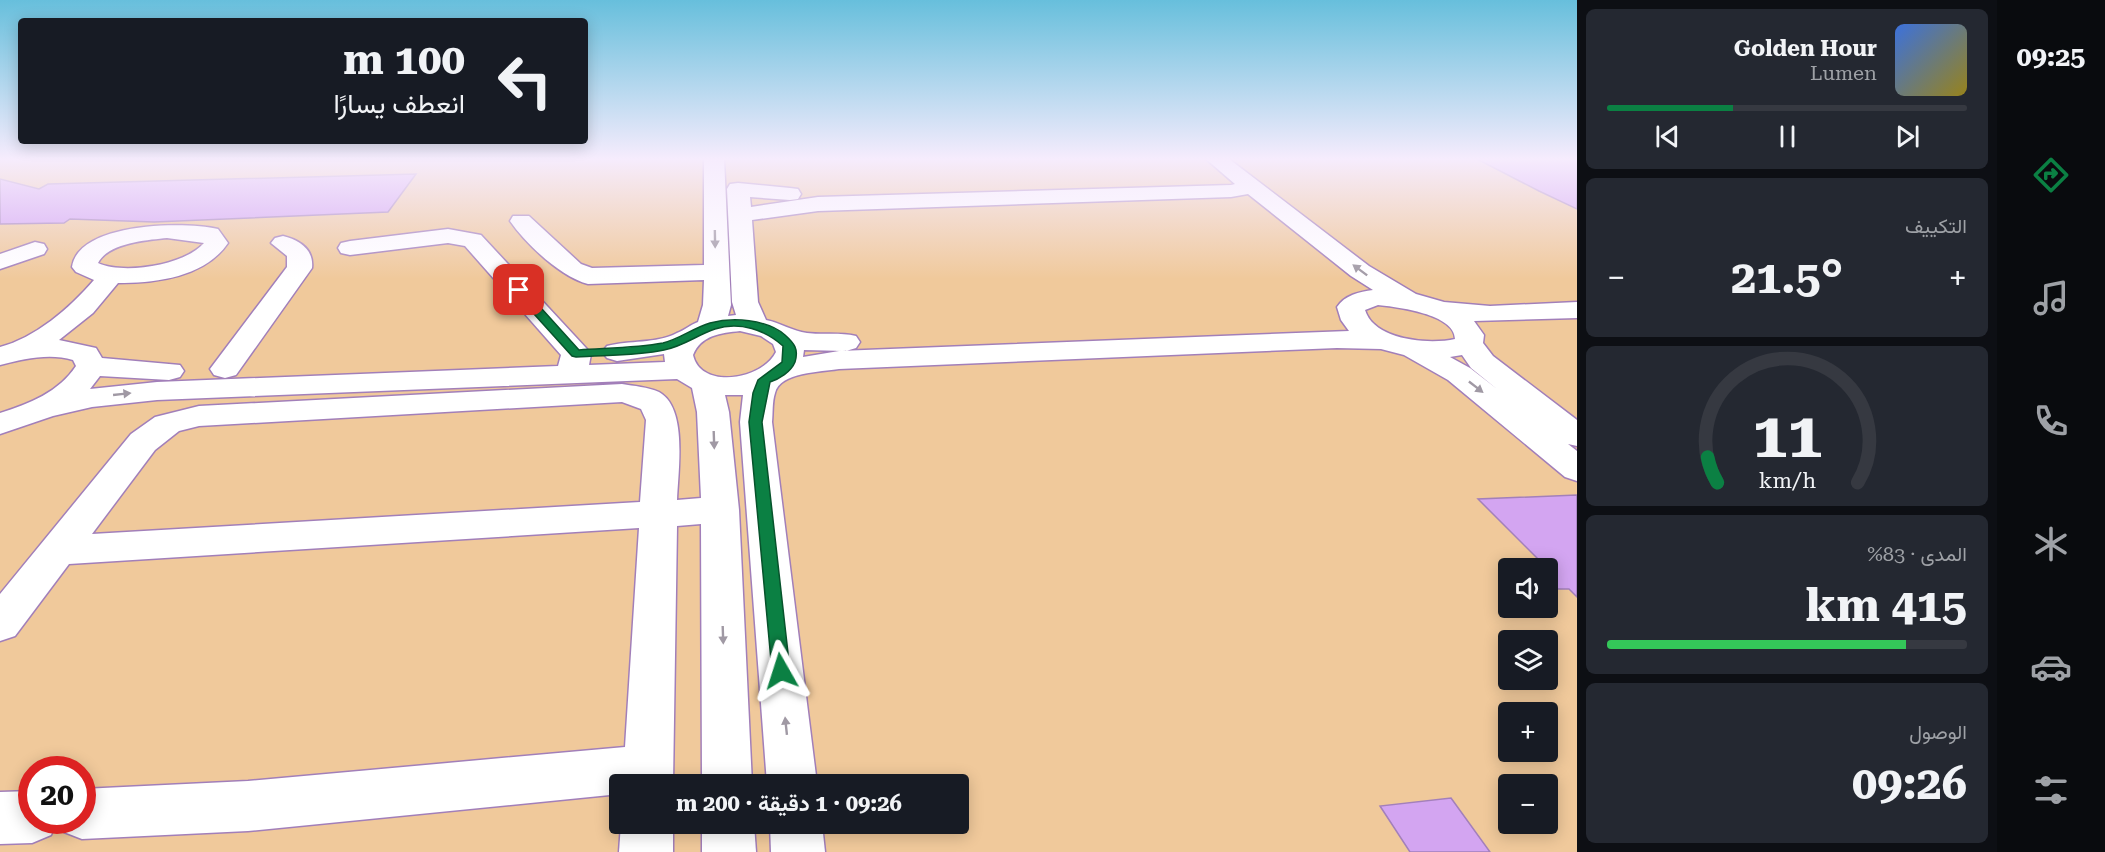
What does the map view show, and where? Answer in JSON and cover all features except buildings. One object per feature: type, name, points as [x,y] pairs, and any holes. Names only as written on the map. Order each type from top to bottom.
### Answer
[{"type":"lane","points":[[692,364],[711,326],[717,304],[715,199]]},
{"type":"lane","points":[[739,199],[745,302],[754,325]]},
{"type":"lane","points":[[740,215],[818,204],[905,199]]},
{"type":"lane","points":[[1252,199],[1345,286],[1362,327],[1459,374],[1577,469]]},
{"type":"lane","points":[[1259,199],[1360,271],[1410,301]]},
{"type":"lane","points":[[521,222],[572,269],[588,276],[716,272]]},
{"type":"lane","points":[[167,231],[203,232],[215,238],[214,249],[199,259],[176,268],[149,273],[111,274],[89,271],[84,263],[93,252],[113,242],[141,234],[167,231]]},
{"type":"lane","points":[[350,248],[448,236],[473,240],[574,363]]},
{"type":"lane","points":[[225,369],[299,268],[301,262],[296,251],[283,243]]},
{"type":"lane","points":[[0,262],[35,249]]},
{"type":"lane","points":[[44,408],[85,379],[74,333],[122,292],[149,273]]},
{"type":"lane","points":[[8,354],[65,323],[91,300],[111,274]]},
{"type":"lane","points":[[785,339],[836,342],[1325,321],[1378,297],[1410,301],[1439,310],[1490,314],[1577,310]]},
{"type":"lane","points":[[1439,310],[1465,327],[1469,340],[1482,362],[1577,436]]},
{"type":"lane","points":[[711,326],[754,325],[772,330],[785,339],[791,351],[791,357],[759,393],[756,422],[791,774]]},
{"type":"lane","points":[[8,354],[51,347],[80,357],[143,371],[574,363],[692,364],[735,386],[810,363],[851,360],[1347,338],[1445,352],[1460,350],[1469,340],[1507,329],[1577,326]]},
{"type":"lane","points":[[0,424],[44,408],[92,398],[147,391],[574,363]]},
{"type":"lane","points":[[692,364],[713,412],[720,510],[727,774]]},
{"type":"lane","points":[[0,624],[143,442],[156,429],[189,417],[608,393],[635,394],[655,404],[660,412],[649,774]]},
{"type":"lane","points":[[58,550],[720,510]]},
{"type":"lane","points":[[96,813],[248,806],[609,779]]},
{"type":"lane","points":[[0,818],[18,817]]},
{"type":"lane","points":[[646,852],[647,834]]},
{"type":"lane","points":[[728,834],[729,852]]},
{"type":"lane","points":[[797,834],[798,852]]},
{"type":"shaded area","points":[[0,199],[1577,199],[1577,852],[0,852]]},
{"type":"route","points":[[519,290],[576,354],[662,347],[686,340],[711,326],[740,323],[772,330],[789,344],[791,357],[788,364],[775,376],[765,380],[759,393],[756,422],[781,671]]}]
